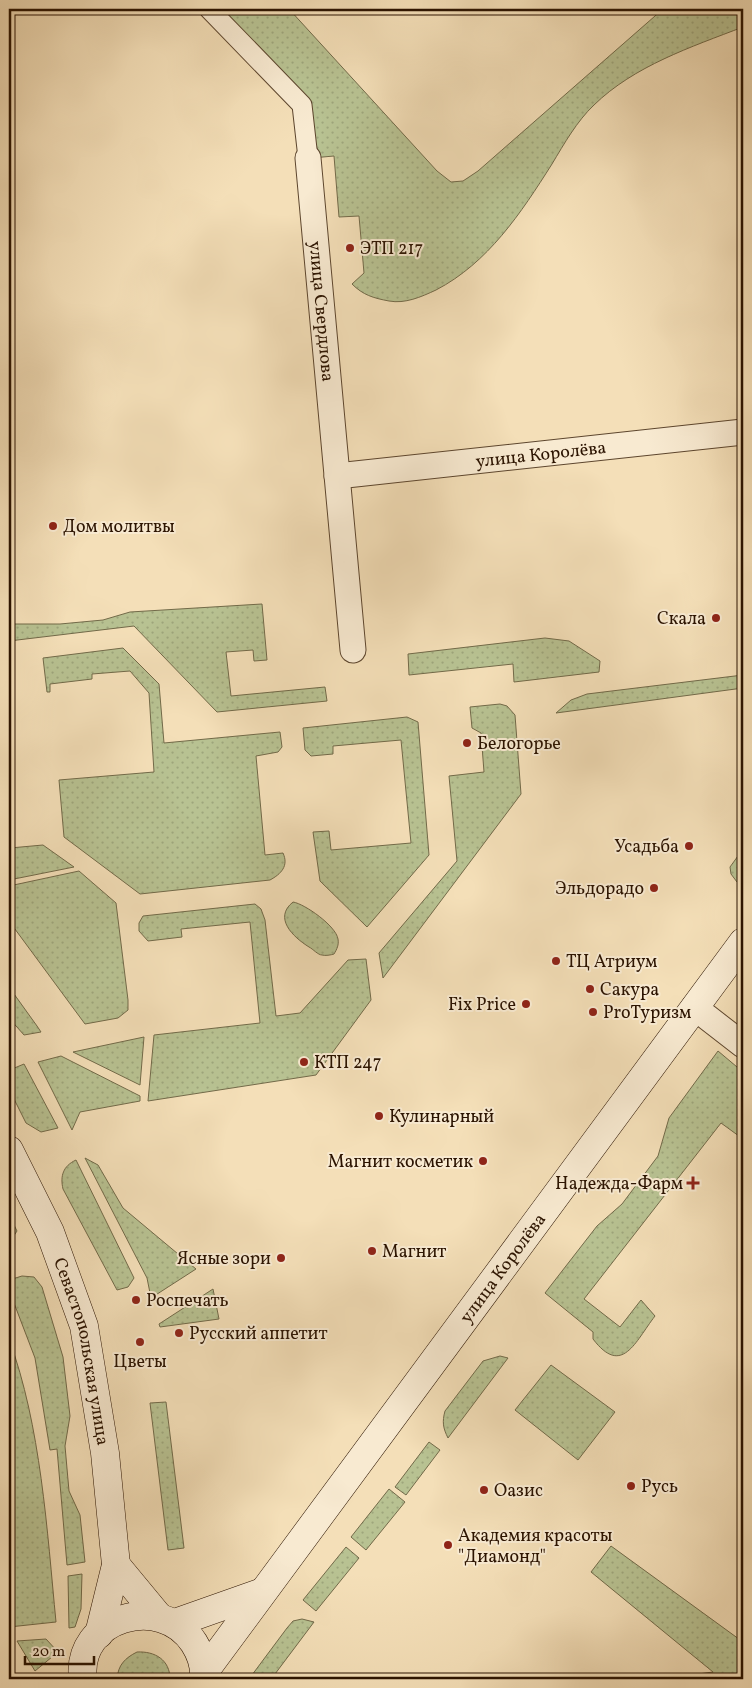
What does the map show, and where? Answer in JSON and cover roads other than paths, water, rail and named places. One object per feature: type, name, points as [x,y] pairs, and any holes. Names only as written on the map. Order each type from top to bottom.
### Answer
[{"type":"main road","name":"улица Королёва","points":[[205,1675],[260,1594],[743,942]]},
{"type":"main road","name":"Севастопольская улица","points":[[9,1150],[50,1232],[84,1326],[104,1453],[116,1565],[99,1634]]},
{"type":"main road","points":[[116,1565],[167,1620],[190,1636],[200,1652],[205,1675]]},
{"type":"main road","points":[[80,1677],[84,1659],[99,1634],[112,1624],[127,1617],[143,1615],[167,1620],[260,1594]]},
{"type":"street","name":"улица Свердлова","points":[[209,9],[302,105],[353,650]]},
{"type":"street","name":"улица Королёва","points":[[337,476],[743,432]]},
{"type":"street","points":[[694,1007],[743,1045]]},
{"type":"place","name":"ЭТП 217","points":[[350,248]]},
{"type":"place","name":"Дом молитвы","points":[[53,526]]},
{"type":"place","name":"Скала","points":[[716,618]]},
{"type":"place","name":"Белогорье","points":[[467,743]]},
{"type":"place","name":"Усадьба","points":[[689,846]]},
{"type":"place","name":"Эльдорадо","points":[[654,888]]},
{"type":"place","name":"ТЦ Атриум","points":[[556,961]]},
{"type":"place","name":"Сакура","points":[[590,989]]},
{"type":"place","name":"Fix Price","points":[[526,1004]]},
{"type":"place","name":"ProТуризм","points":[[593,1012]]},
{"type":"place","name":"КТП 247","points":[[304,1062]]},
{"type":"place","name":"Кулинарный","points":[[379,1116]]},
{"type":"place","name":"Магнит косметик","points":[[483,1161]]},
{"type":"place","name":"Надежда-Фарм","points":[[693,1183]]},
{"type":"place","name":"Магнит","points":[[372,1251]]},
{"type":"place","name":"Ясные зори","points":[[281,1258]]},
{"type":"place","name":"Роспечать","points":[[136,1300]]},
{"type":"place","name":"Русский аппетит","points":[[179,1333]]},
{"type":"place","name":"Цветы","points":[[140,1342]]},
{"type":"place","name":"Русь","points":[[631,1486]]},
{"type":"place","name":"Оазис","points":[[484,1490]]},
{"type":"place","name":"Академия красоты \"Диамонд\"","points":[[448,1545]]}]
